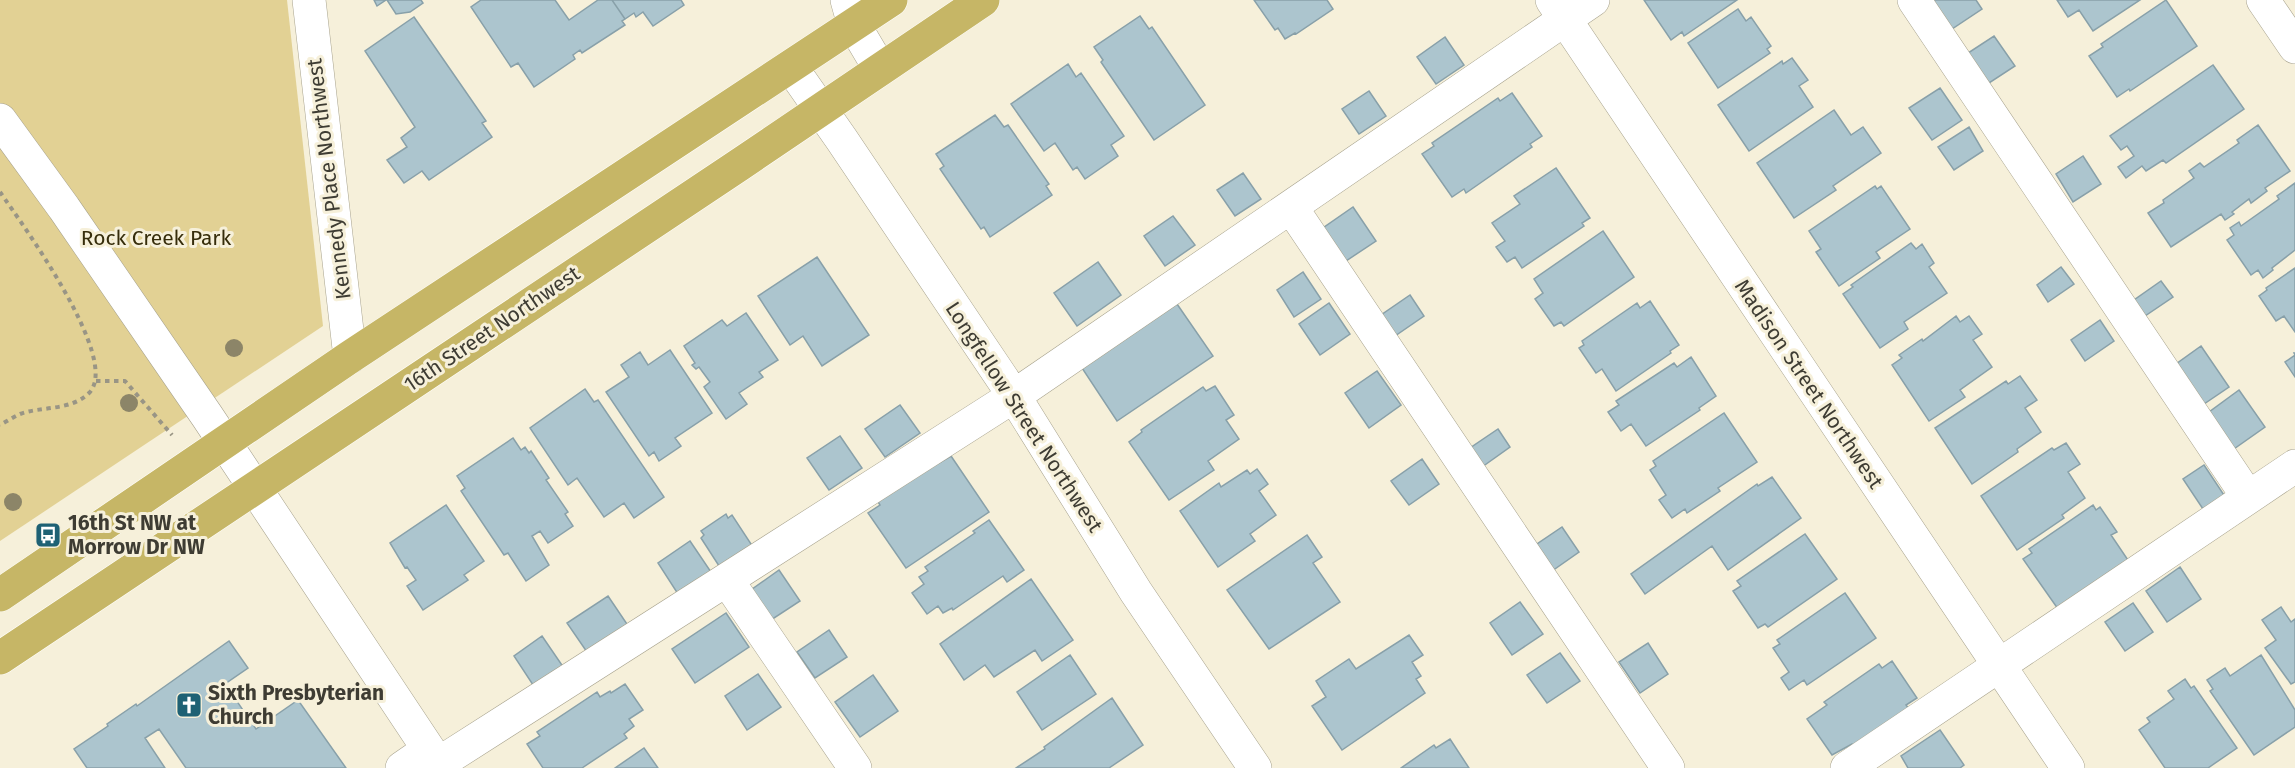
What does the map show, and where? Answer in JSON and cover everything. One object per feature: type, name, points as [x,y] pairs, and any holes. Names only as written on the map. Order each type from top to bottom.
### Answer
[{"type":"main road","points":[[0,595],[350,357],[791,67],[850,12],[891,0]]},
{"type":"main road","name":"16th Street Northwest","points":[[0,658],[982,0]]},
{"type":"street","name":"Kennedy Place Northwest","points":[[309,0],[350,357]]},
{"type":"street","points":[[0,120],[64,208],[225,442],[427,763],[727,580],[1014,396],[1291,207],[1558,10],[1593,0]]},
{"type":"street","points":[[1914,0],[2248,497]]},
{"type":"street","points":[[2263,0],[2295,47]]},
{"type":"street","name":"Madison Street Northwest","points":[[1558,10],[2068,768]]},
{"type":"street","points":[[850,12],[880,69]]},
{"type":"street","name":"Longfellow Street Northwest","points":[[791,67],[1014,396],[1136,591],[1255,768]]},
{"type":"street","points":[[1291,207],[1668,768]]},
{"type":"street","points":[[1847,768],[2295,466]]},
{"type":"street","points":[[727,580],[855,768]]},
{"type":"path","points":[[0,192],[45,258],[79,319],[92,349],[96,381],[89,393],[65,406],[19,414],[0,425]]},
{"type":"path","points":[[96,381],[125,381],[174,438]]},
{"type":"green space","name":"Rock Creek Park","points":[[0,0],[287,0],[323,326],[0,541]]},
{"type":"building","points":[[374,0],[386,0],[377,6]]},
{"type":"building","points":[[387,0],[421,0],[423,3],[410,12],[396,14]]},
{"type":"building","points":[[481,0],[555,0],[569,20],[598,0],[612,0],[625,19],[622,21],[625,25],[582,53],[580,50],[573,55],[575,59],[534,87],[518,63],[511,67],[471,7]]},
{"type":"building","points":[[612,0],[681,0],[684,5],[653,26],[643,12],[636,17],[634,13],[625,19]]},
{"type":"building","points":[[1254,0],[1327,0],[1333,9],[1285,39],[1278,28],[1275,30]]},
{"type":"building","points":[[1644,0],[1737,0],[1684,36],[1682,32],[1671,40]]},
{"type":"building","points":[[1927,0],[1976,0],[1982,9],[1949,31]]},
{"type":"building","points":[[2057,0],[2140,0],[2093,31],[2079,10],[2068,17]]},
{"type":"building","points":[[2166,0],[2197,46],[2130,91],[2129,89],[2117,97],[2089,56],[2103,47],[2101,44]]},
{"type":"building","points":[[1738,9],[1746,21],[1751,17],[1771,46],[1767,49],[1770,53],[1718,88],[1688,43]]},
{"type":"building","points":[[1140,16],[1149,29],[1152,27],[1205,105],[1154,140],[1101,62],[1103,60],[1094,47]]},
{"type":"building","points":[[414,17],[486,121],[482,123],[492,137],[429,180],[422,171],[404,183],[387,160],[407,147],[401,138],[415,127],[365,51]]},
{"type":"building","points":[[1994,36],[2015,66],[1986,85],[1965,55]]},
{"type":"building","points":[[1445,37],[1464,65],[1436,84],[1417,57]]},
{"type":"building","points":[[1792,58],[1808,80],[1799,86],[1813,107],[1749,151],[1718,105],[1782,61],[1783,64]]},
{"type":"building","points":[[1068,64],[1076,77],[1081,73],[1124,136],[1111,145],[1118,156],[1085,179],[1077,167],[1073,170],[1055,143],[1044,151],[1011,104]]},
{"type":"building","points":[[2213,65],[2244,109],[2166,163],[2163,160],[2146,171],[2142,166],[2126,178],[2118,167],[2134,156],[2127,146],[2121,150],[2110,136]]},
{"type":"building","points":[[1940,88],[1962,120],[1932,140],[1909,108]]},
{"type":"building","points":[[1369,91],[1386,116],[1359,134],[1342,109]]},
{"type":"building","points":[[1512,93],[1542,136],[1530,144],[1532,147],[1466,193],[1464,189],[1452,197],[1422,154],[1434,146],[1432,143],[1498,98],[1500,101]]},
{"type":"building","points":[[1834,110],[1851,135],[1863,127],[1881,153],[1833,186],[1836,190],[1794,218],[1757,163]]},
{"type":"building","points":[[995,115],[1004,127],[1008,125],[1049,184],[1046,186],[1052,195],[990,237],[984,227],[981,229],[940,169],[944,166],[936,154]]},
{"type":"building","points":[[2258,125],[2290,171],[2265,188],[2267,191],[2251,203],[2249,199],[2225,220],[2221,214],[2171,247],[2148,213],[2194,178],[2189,171],[2200,163],[2204,167],[2239,143],[2237,140]]},
{"type":"building","points":[[1969,127],[1983,151],[1954,170],[1938,147]]},
{"type":"building","points":[[2083,156],[2101,184],[2073,202],[2056,174]]},
{"type":"building","points":[[1556,168],[1590,218],[1582,223],[1584,226],[1522,268],[1515,257],[1507,262],[1496,247],[1505,241],[1492,223],[1520,204],[1514,196]]},
{"type":"building","points":[[1243,173],[1261,199],[1235,216],[1217,190]]},
{"type":"building","points":[[2295,183],[2295,250],[2263,278],[2258,270],[2251,275],[2227,240],[2234,235],[2230,228],[2239,222],[2241,226],[2279,199],[2277,196]]},
{"type":"building","points":[[1875,186],[1877,189],[1881,186],[1910,229],[1876,252],[1880,258],[1839,286],[1816,252],[1821,249],[1809,231]]},
{"type":"building","points":[[1353,207],[1376,241],[1343,263],[1320,230]]},
{"type":"building","points":[[1173,216],[1195,245],[1165,266],[1144,236]]},
{"type":"building","points":[[1603,231],[1634,277],[1564,326],[1561,322],[1554,326],[1535,299],[1543,293],[1534,279]]},
{"type":"building","points":[[1911,243],[1916,249],[1922,244],[1934,263],[1929,267],[1947,293],[1904,322],[1908,329],[1880,348],[1843,294],[1853,287],[1851,285]]},
{"type":"building","points":[[817,257],[869,335],[822,366],[803,336],[790,345],[758,296]]},
{"type":"building","points":[[1098,262],[1121,295],[1077,326],[1054,293]]},
{"type":"building","points":[[2061,267],[2074,284],[2048,302],[2037,285]]},
{"type":"building","points":[[2295,268],[2295,332],[2284,316],[2276,321],[2259,296],[2267,290],[2266,288]]},
{"type":"building","points":[[1303,272],[1321,299],[1294,317],[1277,290]]},
{"type":"building","points":[[2161,281],[2173,297],[2145,316],[2134,300]]},
{"type":"building","points":[[1410,295],[1424,316],[1395,336],[1381,315]]},
{"type":"building","points":[[1650,301],[1679,345],[1616,391],[1602,369],[1596,373],[1579,348],[1584,345],[1582,341],[1637,303],[1640,308]]},
{"type":"building","points":[[1329,303],[1350,334],[1320,355],[1299,324]]},
{"type":"building","points":[[1177,304],[1213,356],[1117,421],[1082,368]]},
{"type":"building","points":[[746,313],[778,360],[759,372],[763,377],[739,393],[747,404],[726,419],[704,387],[710,382],[699,367],[696,369],[692,365],[695,363],[684,346],[722,320],[727,326]]},
{"type":"building","points":[[1956,316],[1960,322],[1969,316],[1982,334],[1973,340],[1992,367],[1960,390],[1965,397],[1929,421],[1892,365],[1902,358],[1899,355],[1922,339],[1923,341]]},
{"type":"building","points":[[2100,320],[2114,341],[2085,361],[2071,340]]},
{"type":"building","points":[[2201,346],[2229,387],[2204,404],[2176,364]]},
{"type":"building","points":[[670,350],[712,413],[675,438],[681,446],[659,461],[654,452],[649,456],[606,392],[629,377],[621,365],[640,352],[648,365]]},
{"type":"building","points":[[2295,355],[2295,377],[2285,362]]},
{"type":"building","points":[[1691,357],[1716,396],[1699,408],[1700,410],[1646,446],[1631,424],[1621,431],[1608,412],[1619,405],[1616,401],[1674,363],[1677,367]]},
{"type":"building","points":[[1377,371],[1401,405],[1369,428],[1345,393]]},
{"type":"building","points":[[2020,376],[2037,400],[2025,408],[2041,432],[2017,449],[2018,452],[1972,484],[1935,428],[2006,381],[2008,384]]},
{"type":"building","points":[[1215,386],[1234,415],[1226,420],[1239,439],[1208,461],[1214,470],[1169,500],[1129,442],[1142,432],[1141,430],[1203,387],[1206,391]]},
{"type":"building","points":[[585,389],[594,402],[598,400],[664,497],[634,518],[624,503],[604,517],[577,478],[568,485],[530,428]]},
{"type":"building","points":[[2239,390],[2265,427],[2231,451],[2205,415]]},
{"type":"building","points":[[900,405],[920,433],[885,457],[865,429]]},
{"type":"building","points":[[1724,413],[1757,462],[1718,488],[1720,491],[1687,513],[1685,509],[1672,518],[1659,500],[1666,495],[1650,470],[1656,466],[1653,461]]},
{"type":"building","points":[[1498,429],[1510,447],[1482,467],[1470,448]]},
{"type":"building","points":[[840,436],[862,468],[829,490],[807,458]]},
{"type":"building","points":[[513,438],[521,450],[525,447],[529,453],[531,451],[549,478],[546,480],[568,512],[565,514],[573,526],[548,543],[540,531],[532,536],[549,565],[526,581],[508,553],[504,555],[461,491],[465,488],[457,476]]},
{"type":"building","points":[[2066,443],[2080,464],[2068,472],[2085,498],[2062,515],[2064,518],[2017,550],[1981,496],[2052,448],[2054,450]]},
{"type":"building","points":[[951,456],[989,512],[906,568],[868,513],[880,505],[877,500],[937,460],[939,463]]},
{"type":"building","points":[[1422,459],[1439,484],[1409,505],[1391,481]]},
{"type":"building","points":[[2204,465],[2224,495],[2203,509],[2183,479]]},
{"type":"building","points":[[1257,469],[1268,484],[1259,491],[1276,515],[1250,534],[1255,541],[1218,567],[1180,511],[1219,483],[1221,487],[1247,470],[1250,474]]},
{"type":"building","points":[[1772,477],[1801,518],[1728,570],[1712,546],[1645,594],[1631,574],[1757,484],[1758,486]]},
{"type":"building","points":[[446,505],[484,561],[464,575],[468,580],[423,610],[407,586],[416,580],[407,567],[405,568],[390,543]]},
{"type":"building","points":[[2093,505],[2096,510],[2100,507],[2117,532],[2111,535],[2130,563],[2058,609],[2023,559],[2032,553],[2029,549]]},
{"type":"building","points":[[726,514],[728,518],[732,515],[753,547],[721,569],[701,538],[704,535],[701,531]]},
{"type":"building","points":[[989,520],[1024,570],[1007,582],[1003,576],[953,610],[952,608],[943,613],[938,606],[927,614],[912,593],[924,584],[919,577],[928,571],[925,567],[975,533],[973,531]]},
{"type":"building","points":[[1562,527],[1579,552],[1552,571],[1534,546]]},
{"type":"building","points":[[1805,534],[1837,579],[1768,627],[1765,624],[1758,628],[1733,591],[1741,586],[1737,581]]},
{"type":"building","points":[[1307,535],[1322,557],[1313,563],[1340,602],[1269,649],[1227,590]]},
{"type":"building","points":[[690,541],[711,572],[678,594],[658,563]]},
{"type":"building","points":[[2180,567],[2201,599],[2167,622],[2146,591]]},
{"type":"building","points":[[779,570],[800,601],[768,622],[748,592]]},
{"type":"building","points":[[1031,579],[1073,640],[1042,661],[1035,650],[994,677],[985,665],[964,680],[940,644]]},
{"type":"building","points":[[1845,593],[1876,638],[1807,685],[1804,680],[1789,690],[1781,678],[1789,672],[1773,648],[1780,644],[1777,640]]},
{"type":"building","points":[[608,596],[629,627],[589,655],[567,623]]},
{"type":"building","points":[[1520,602],[1543,634],[1512,655],[1490,623]]},
{"type":"building","points":[[2133,603],[2153,632],[2125,651],[2105,622]]},
{"type":"building","points":[[2281,607],[2291,622],[2295,619],[2295,682],[2291,684],[2265,648],[2276,640],[2262,620]]},
{"type":"building","points":[[726,613],[749,647],[695,683],[672,649]]},
{"type":"building","points":[[829,630],[847,657],[815,678],[797,652]]},
{"type":"building","points":[[1409,635],[1423,655],[1412,662],[1421,676],[1416,679],[1425,693],[1342,750],[1312,706],[1326,697],[1316,681],[1349,659],[1356,669]]},
{"type":"building","points":[[542,636],[566,671],[537,691],[514,656]]},
{"type":"building","name":"Sixth Presbyterian Church","points":[[229,641],[248,668],[225,684],[256,729],[298,700],[346,768],[186,768],[159,729],[145,738],[165,768],[87,768],[74,749]]},
{"type":"building","points":[[1648,643],[1668,674],[1640,693],[1619,662]]},
{"type":"building","points":[[1560,653],[1580,681],[1547,703],[1527,675]]},
{"type":"building","points":[[1070,655],[1096,694],[1042,730],[1017,692]]},
{"type":"building","points":[[2261,655],[2295,710],[2295,727],[2254,755],[2210,691],[2213,689],[2207,680],[2225,668],[2230,676]]},
{"type":"building","points":[[1892,661],[1917,698],[1906,705],[1910,710],[1855,748],[1852,744],[1832,755],[1807,719],[1827,705],[1824,702],[1879,664],[1882,668]]},
{"type":"building","points":[[758,674],[781,707],[747,730],[725,696]]},
{"type":"building","points":[[873,675],[898,711],[860,737],[835,702]]},
{"type":"building","points":[[2185,679],[2191,688],[2194,686],[2237,748],[2208,768],[2165,768],[2139,730],[2150,722],[2147,718],[2174,699],[2168,691]]},
{"type":"building","points":[[625,684],[643,710],[629,719],[634,726],[624,734],[627,738],[582,768],[543,768],[527,744],[540,736],[537,732],[597,692],[600,697]]},
{"type":"building","points":[[1112,698],[1143,745],[1109,768],[1016,768],[1045,749],[1044,747]]},
{"type":"building","points":[[1940,730],[1964,765],[1960,768],[1908,768],[1901,756]]},
{"type":"building","points":[[1450,739],[1469,768],[1401,768],[1434,745],[1436,748]]},
{"type":"building","points":[[644,748],[658,768],[615,768]]},
{"type":"place","name":"16th St NW at Morrow Dr NW","points":[[48,535]]},
{"type":"place","name":"Sixth Presbyterian Church","points":[[189,705]]}]
